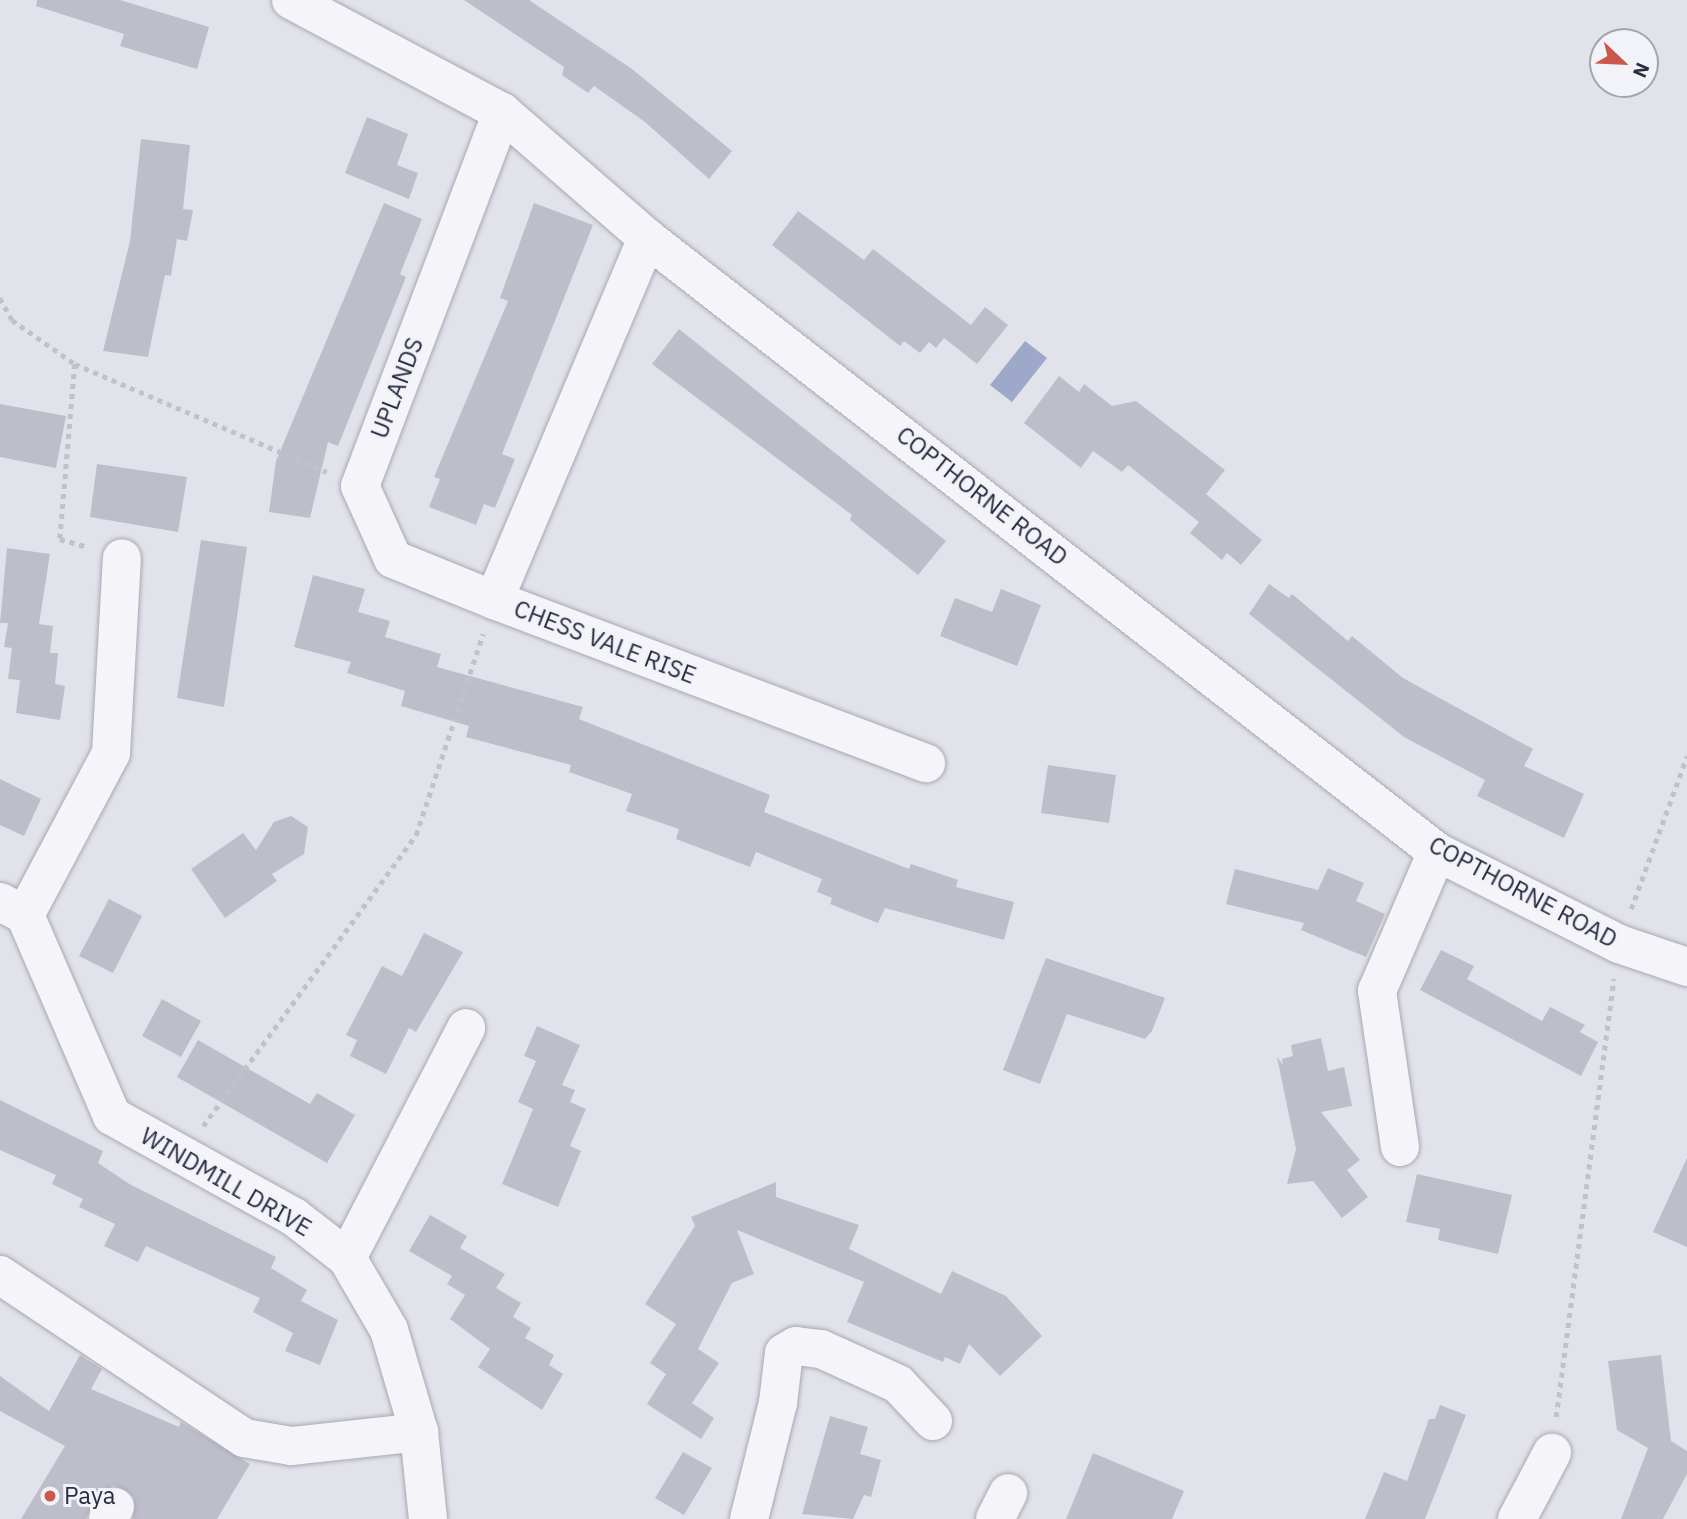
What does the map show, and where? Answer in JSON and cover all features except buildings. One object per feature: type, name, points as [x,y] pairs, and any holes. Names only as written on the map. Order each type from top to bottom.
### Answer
[{"type":"street","name":"COPTHORNE ROAD","points":[[291,0],[502,113],[647,238],[1437,852],[1619,944],[1687,967]]},
{"type":"street","name":"UPLANDS","points":[[360,486],[502,113]]},
{"type":"street","name":"CHESS VALE RISE","points":[[647,238],[494,600],[926,763]]},
{"type":"street","points":[[360,486],[393,559],[494,600]]},
{"type":"street","points":[[13,908],[111,753],[122,558]]},
{"type":"street","points":[[1400,1147],[1377,991],[1437,852]]},
{"type":"street","name":"WINDMILL DRIVE","points":[[13,908],[112,1116],[294,1217],[347,1258],[389,1329],[419,1432],[428,1519]]},
{"type":"street","points":[[347,1258],[466,1028]]},
{"type":"street","points":[[0,1275],[244,1438],[291,1446],[419,1432]]},
{"type":"street","points":[[750,1519],[778,1403],[784,1353],[796,1346],[821,1349],[898,1384],[933,1421]]},
{"type":"street","points":[[1517,1519],[1552,1453]]},
{"type":"path","points":[[0,298],[12,320],[75,364],[360,486]]},
{"type":"path","points":[[75,364],[60,539],[122,558]]},
{"type":"path","points":[[182,1154],[415,835],[494,600]]},
{"type":"path","points":[[1552,1453],[1619,944],[1687,756]]},
{"type":"water","points":[[1025,341],[1047,358],[1012,402],[990,385]]},
{"type":"place","name":"Paya","points":[[50,1496]]}]
